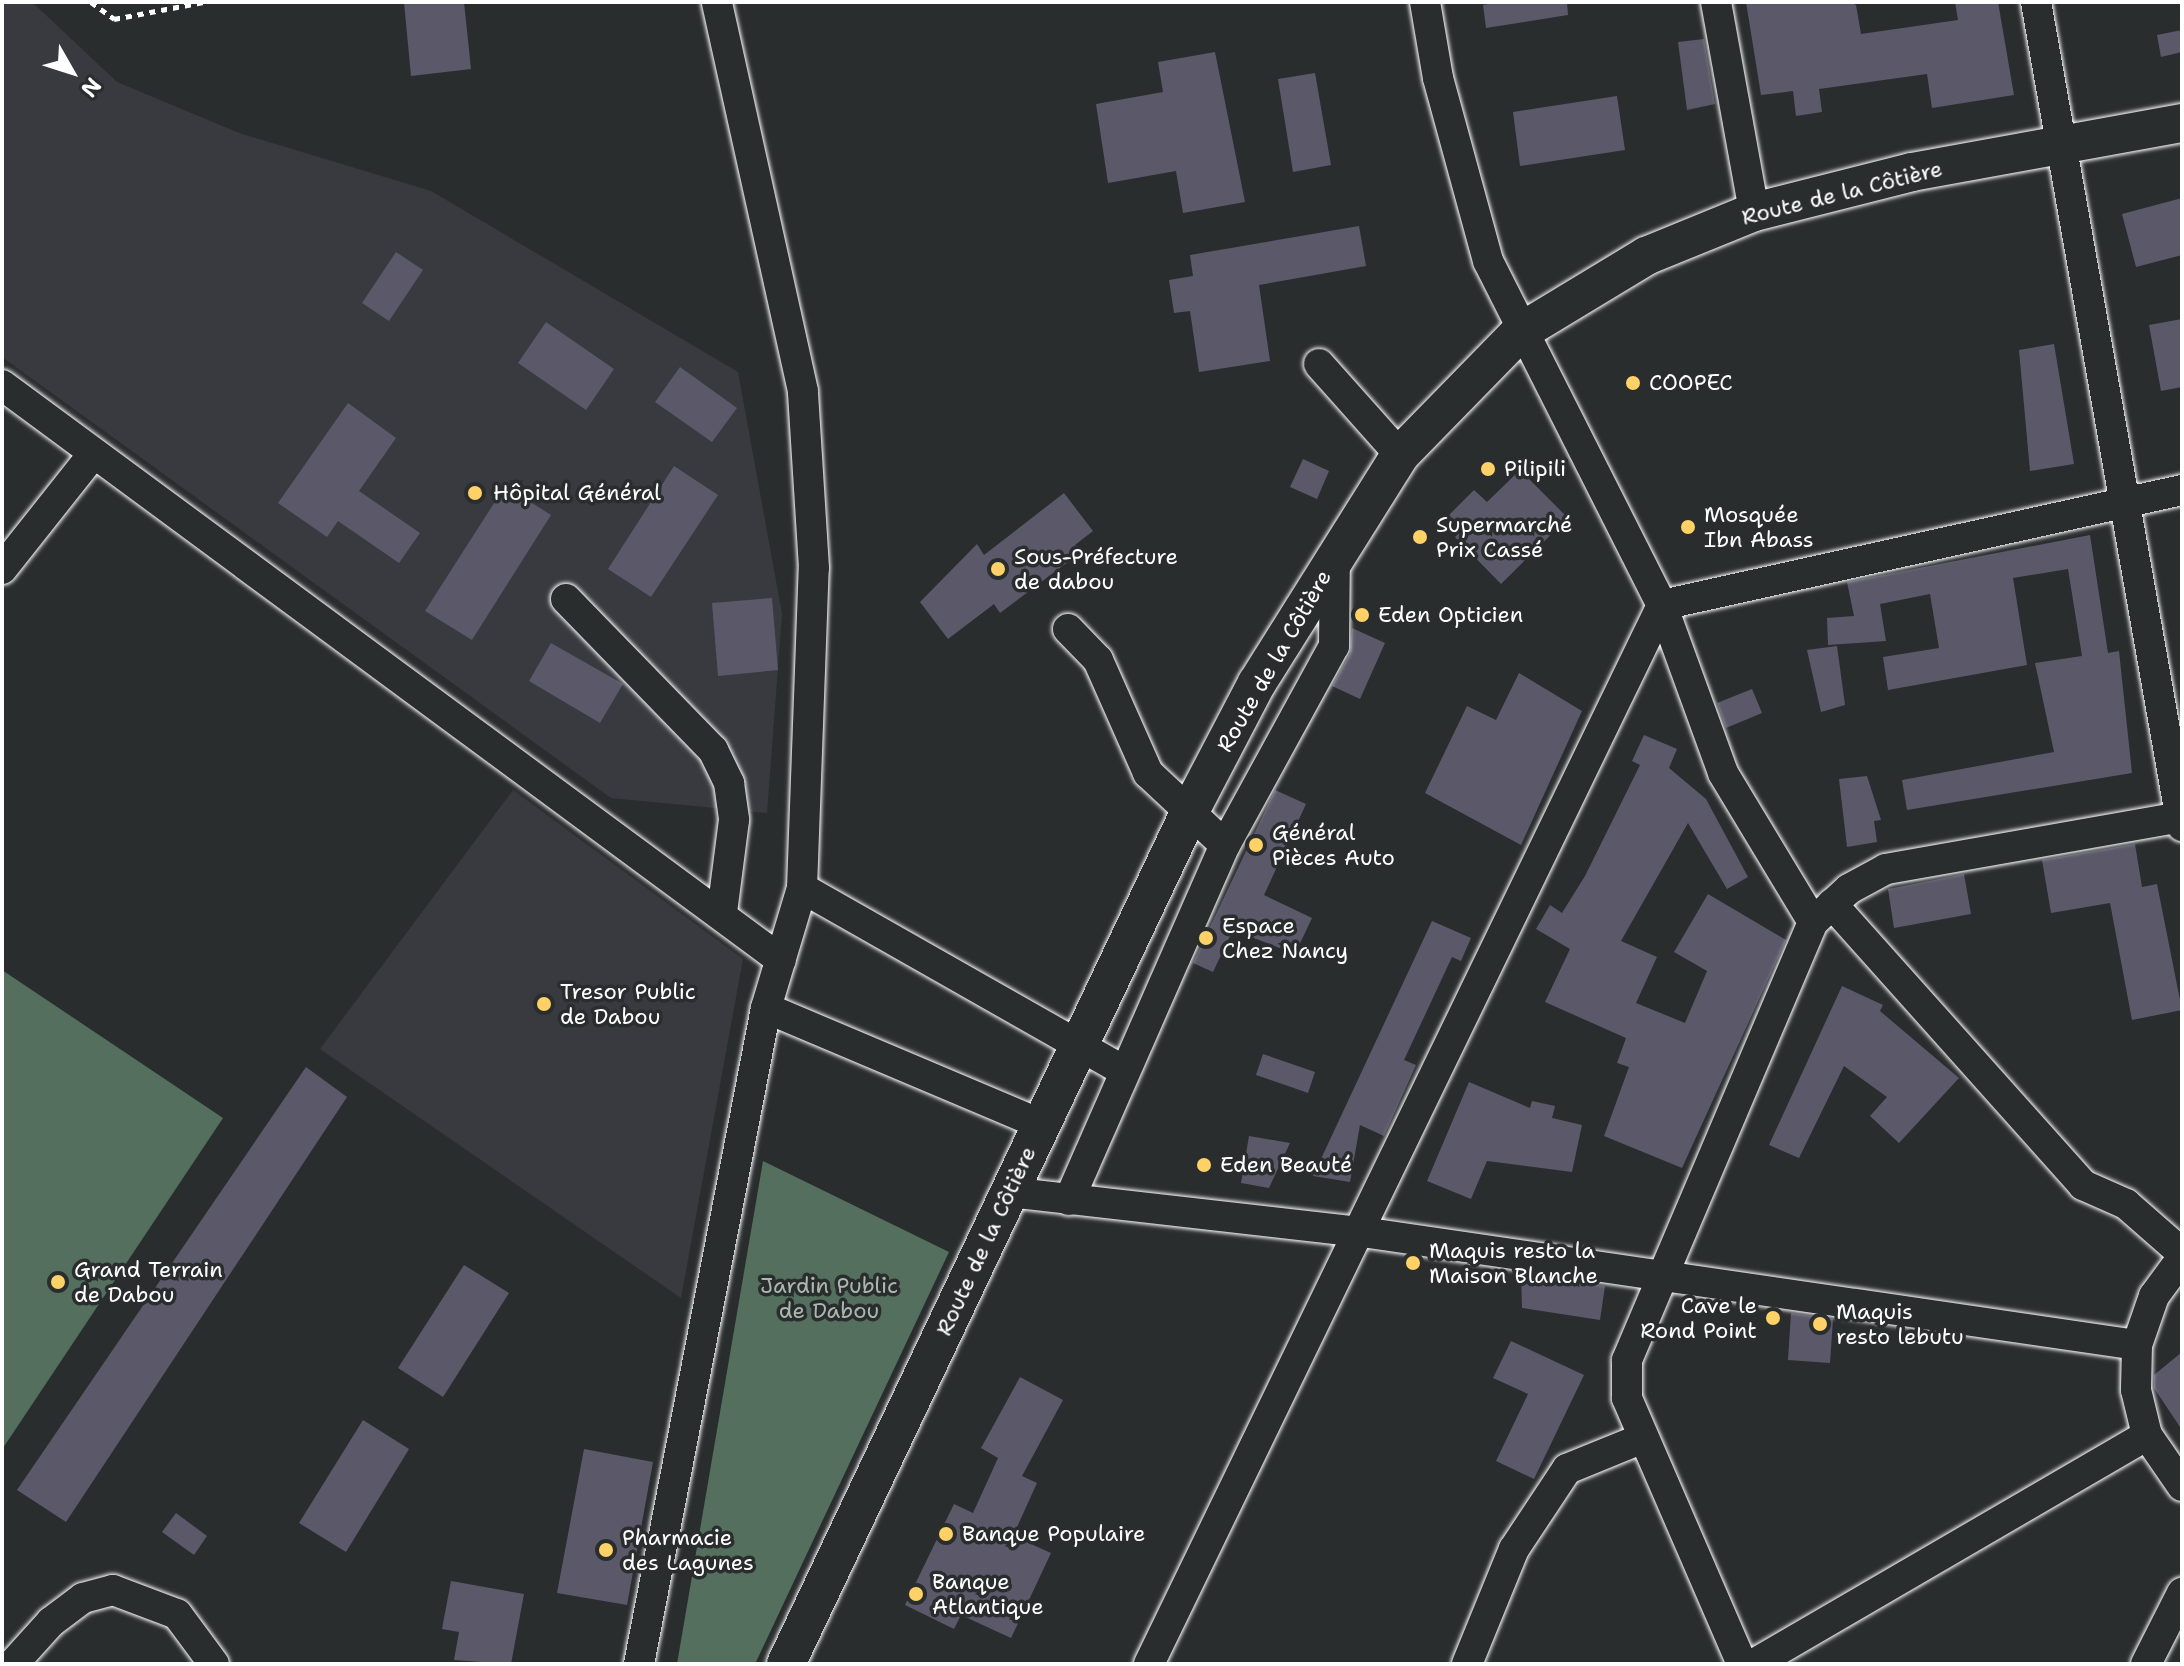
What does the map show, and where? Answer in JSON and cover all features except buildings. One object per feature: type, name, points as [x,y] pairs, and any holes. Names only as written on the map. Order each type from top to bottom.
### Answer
[{"type":"main road","name":"Route de la Côtière","points":[[786,1664],[1075,1045],[1191,809],[1257,683],[1400,455],[1519,333],[1646,256],[1754,212],[2060,144],[2182,123]]},
{"type":"street","points":[[639,1664],[766,1008],[802,888],[814,568],[803,391],[717,2]]},
{"type":"street","points":[[1425,2],[1438,78],[1488,261],[1519,333],[1662,605],[1723,773],[1822,913],[2083,1185],[2126,1204],[2182,1256],[2154,1296],[2137,1345],[2136,1390],[2147,1435],[2182,1486]]},
{"type":"street","points":[[1716,2],[1754,212]]},
{"type":"street","points":[[1742,1664],[1627,1398],[1627,1360],[1822,913],[1886,869],[2181,820],[2129,498],[2060,144],[2036,2]]},
{"type":"street","points":[[1319,364],[1400,455]]},
{"type":"street","points":[[2,385],[722,913],[781,960]]},
{"type":"street","points":[[2,569],[93,454]]},
{"type":"street","points":[[1662,605],[2129,498],[2182,490]]},
{"type":"street","points":[[1069,1200],[1123,1070],[1225,845],[1334,646],[1335,555]]},
{"type":"street","points":[[566,599],[713,750],[729,783],[734,820],[722,913]]},
{"type":"street","points":[[1149,1664],[1362,1232],[1662,605]]},
{"type":"street","points":[[1068,629],[1098,660],[1148,773],[1191,809],[1225,845]]},
{"type":"street","points":[[1257,683],[1298,708]]},
{"type":"street","points":[[802,888],[1123,1070]]},
{"type":"street","points":[[766,1008],[1040,1124]]},
{"type":"street","points":[[1009,1192],[1362,1232],[2137,1345]]},
{"type":"street","points":[[1754,1664],[2147,1435]]},
{"type":"street","points":[[1467,1664],[1514,1549],[1567,1469],[1643,1438]]},
{"type":"street","points":[[13,1664],[51,1622],[83,1598],[113,1590],[177,1614],[214,1664]]},
{"type":"street","points":[[2146,1664],[2182,1593]]},
{"type":"path","points":[[91,2],[114,19],[203,2]]},
{"type":"shaded area","name":"Hôpital Général","points":[[2,2],[32,2],[117,82],[239,133],[431,191],[738,372],[782,614],[767,813],[611,798],[2,357]]},
{"type":"shaded area","name":"Tresor Public de Dabou","points":[[513,790],[743,959],[681,1298],[320,1049]]},
{"type":"green space","name":"Grand Terrain de Dabou","points":[[2,970],[223,1118],[3,1448],[2,1447]]},
{"type":"green space","name":"Jardin Public de Dabou","points":[[763,1161],[949,1252],[755,1664],[677,1664]]},
{"type":"place","name":"COOPEC","points":[[1633,383]]},
{"type":"place","name":"Pilipili","points":[[1488,469]]},
{"type":"place","name":"Hôpital Général","points":[[475,493]]},
{"type":"place","name":"Mosquée Ibn Abass","points":[[1688,527]]},
{"type":"place","name":"Supermarché Prix Cassé","points":[[1420,537]]},
{"type":"place","name":"Sous-Préfecture de dabou","points":[[998,569]]},
{"type":"place","name":"Eden Opticien","points":[[1362,615]]},
{"type":"place","name":"Général Pièces Auto","points":[[1256,845]]},
{"type":"place","name":"Espace Chez Nancy","points":[[1206,938]]},
{"type":"place","name":"Tresor Public de Dabou","points":[[544,1004]]},
{"type":"place","name":"Eden Beauté","points":[[1204,1165]]},
{"type":"place","name":"Maquis resto la Maison Blanche","points":[[1413,1263]]},
{"type":"place","name":"Grand Terrain de Dabou","points":[[58,1282]]},
{"type":"place","name":"Cave le Rond Point","points":[[1773,1318]]},
{"type":"place","name":"Maquis resto lebutu","points":[[1820,1324]]},
{"type":"place","name":"Banque Populaire","points":[[946,1534]]},
{"type":"place","name":"Pharmacie des Lagunes","points":[[606,1550]]},
{"type":"place","name":"Banque Atlantique","points":[[916,1594]]}]
